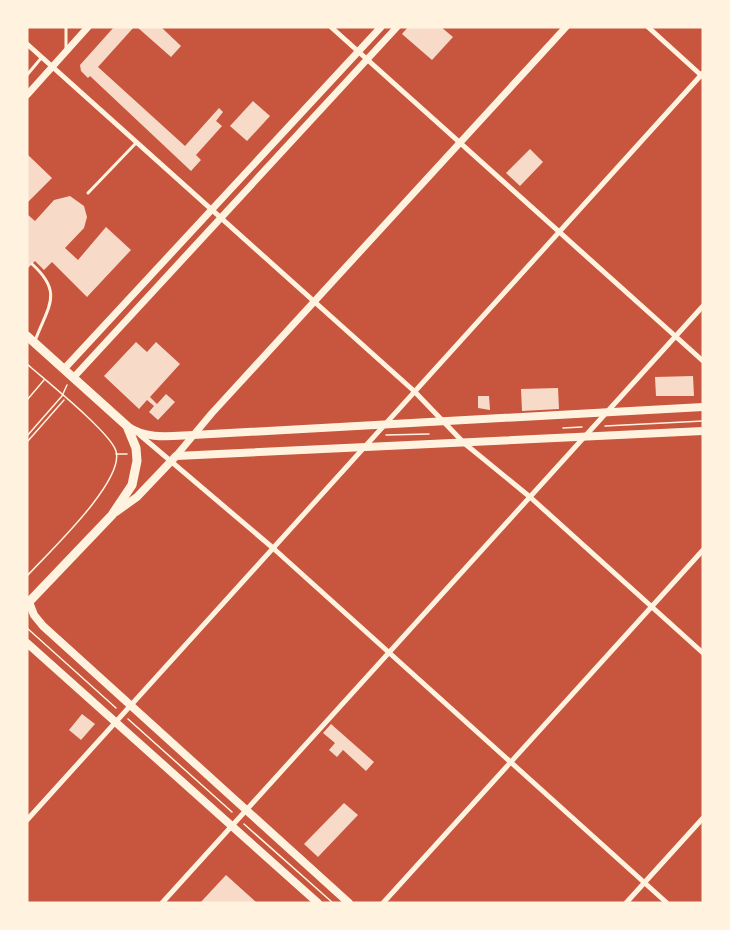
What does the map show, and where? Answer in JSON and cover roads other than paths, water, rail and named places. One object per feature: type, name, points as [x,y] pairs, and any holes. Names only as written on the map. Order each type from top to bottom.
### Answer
[{"type":"main road","points":[[31,339],[127,426],[139,434],[193,435],[703,406]]},
{"type":"main road","points":[[127,426],[136,448],[136,470],[132,485],[112,515],[28,603],[33,615],[349,903]]},
{"type":"main road","points":[[112,515],[137,497],[174,458],[366,445],[464,443],[703,430]]},
{"type":"main road","points":[[27,643],[318,903]]},
{"type":"street","points":[[27,95],[88,27]]},
{"type":"street","points":[[331,27],[703,361]]},
{"type":"street","points":[[64,369],[381,27]]},
{"type":"street","points":[[74,377],[397,27]]},
{"type":"street","points":[[174,458],[566,27]]},
{"type":"street","points":[[27,820],[702,75],[648,27]]},
{"type":"street","points":[[27,44],[414,391],[464,443],[530,497],[703,653]]},
{"type":"street","points":[[162,903],[703,306]]},
{"type":"street","points":[[139,434],[174,458],[667,903]]},
{"type":"street","points":[[383,903],[703,550]]},
{"type":"street","points":[[626,903],[703,818]]},
{"type":"lane","points":[[66,27],[66,52]]},
{"type":"lane","points":[[27,75],[42,57]]},
{"type":"lane","points":[[88,193],[137,142]]},
{"type":"lane","points":[[31,339],[52,295],[49,282],[32,264]]}]
